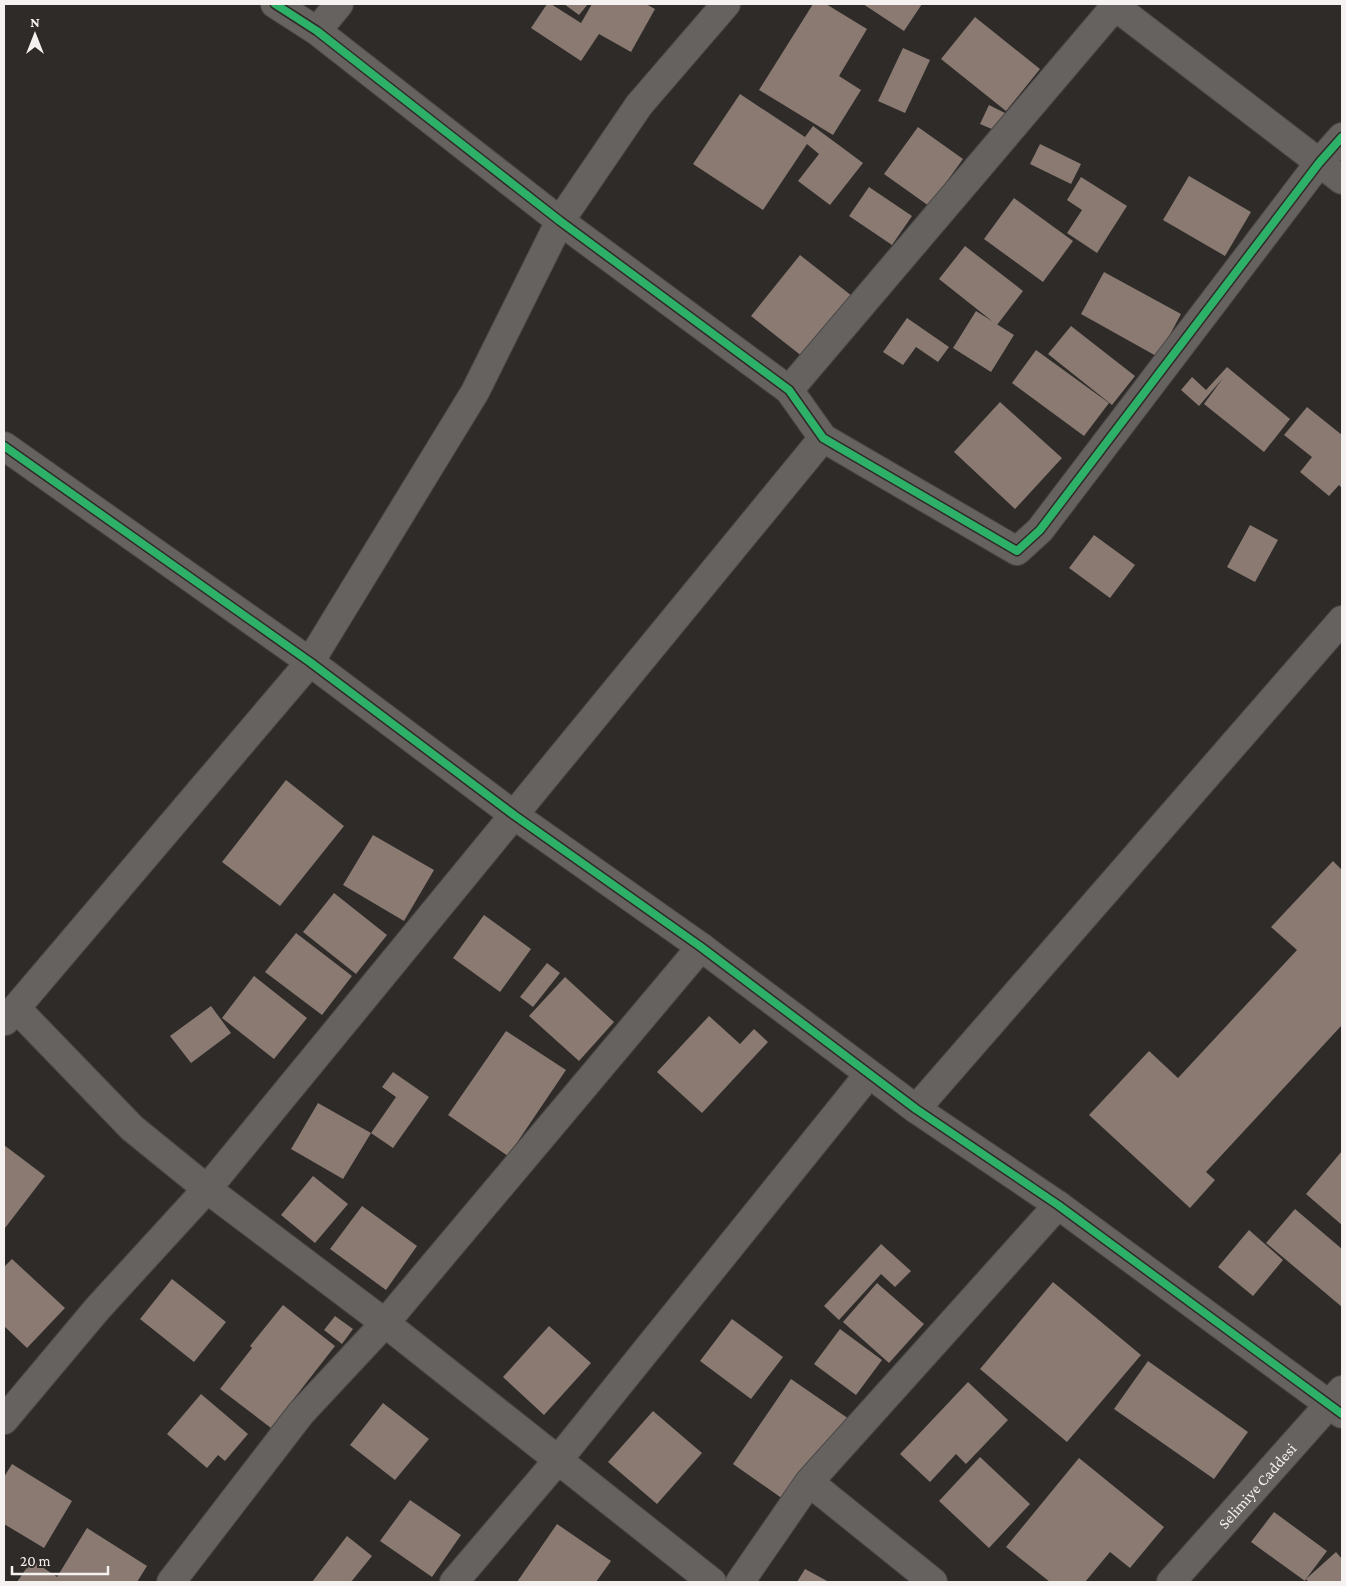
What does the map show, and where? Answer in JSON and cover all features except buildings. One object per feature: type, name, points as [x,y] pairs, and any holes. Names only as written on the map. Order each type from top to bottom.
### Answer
[{"type":"street","points":[[275,4],[317,31],[560,221],[789,390],[823,438],[1017,551],[1040,530],[1319,163],[1342,137]]},
{"type":"street","points":[[317,31],[339,4]]},
{"type":"street","points":[[712,1582],[385,1323],[207,1188],[132,1128],[10,1015],[310,662],[475,392],[560,221],[639,105],[726,4]]},
{"type":"street","points":[[789,390],[1115,5],[1342,180]]},
{"type":"street","points":[[4,1420],[98,1308],[207,1188],[823,438]]},
{"type":"street","points":[[4,446],[310,662],[514,815],[701,947],[916,1109],[1058,1205],[1338,1403]]},
{"type":"street","points":[[916,1109],[1342,620]]},
{"type":"street","points":[[171,1582],[301,1413],[385,1323],[701,947]]},
{"type":"street","points":[[454,1582],[558,1460],[869,1074]]},
{"type":"street","points":[[740,1582],[809,1482],[1058,1205]]},
{"type":"street","name":"Selimiye Caddesi","points":[[1171,1582],[1338,1403]]},
{"type":"street","points":[[809,1482],[933,1582]]},
{"type":"cycle path","points":[[275,4],[317,31],[560,221],[789,390],[823,438],[1017,551],[1040,530],[1319,163],[1342,137]]},
{"type":"cycle path","points":[[4,446],[310,662],[514,815],[701,947],[916,1109],[1058,1205],[1342,1414]]}]
